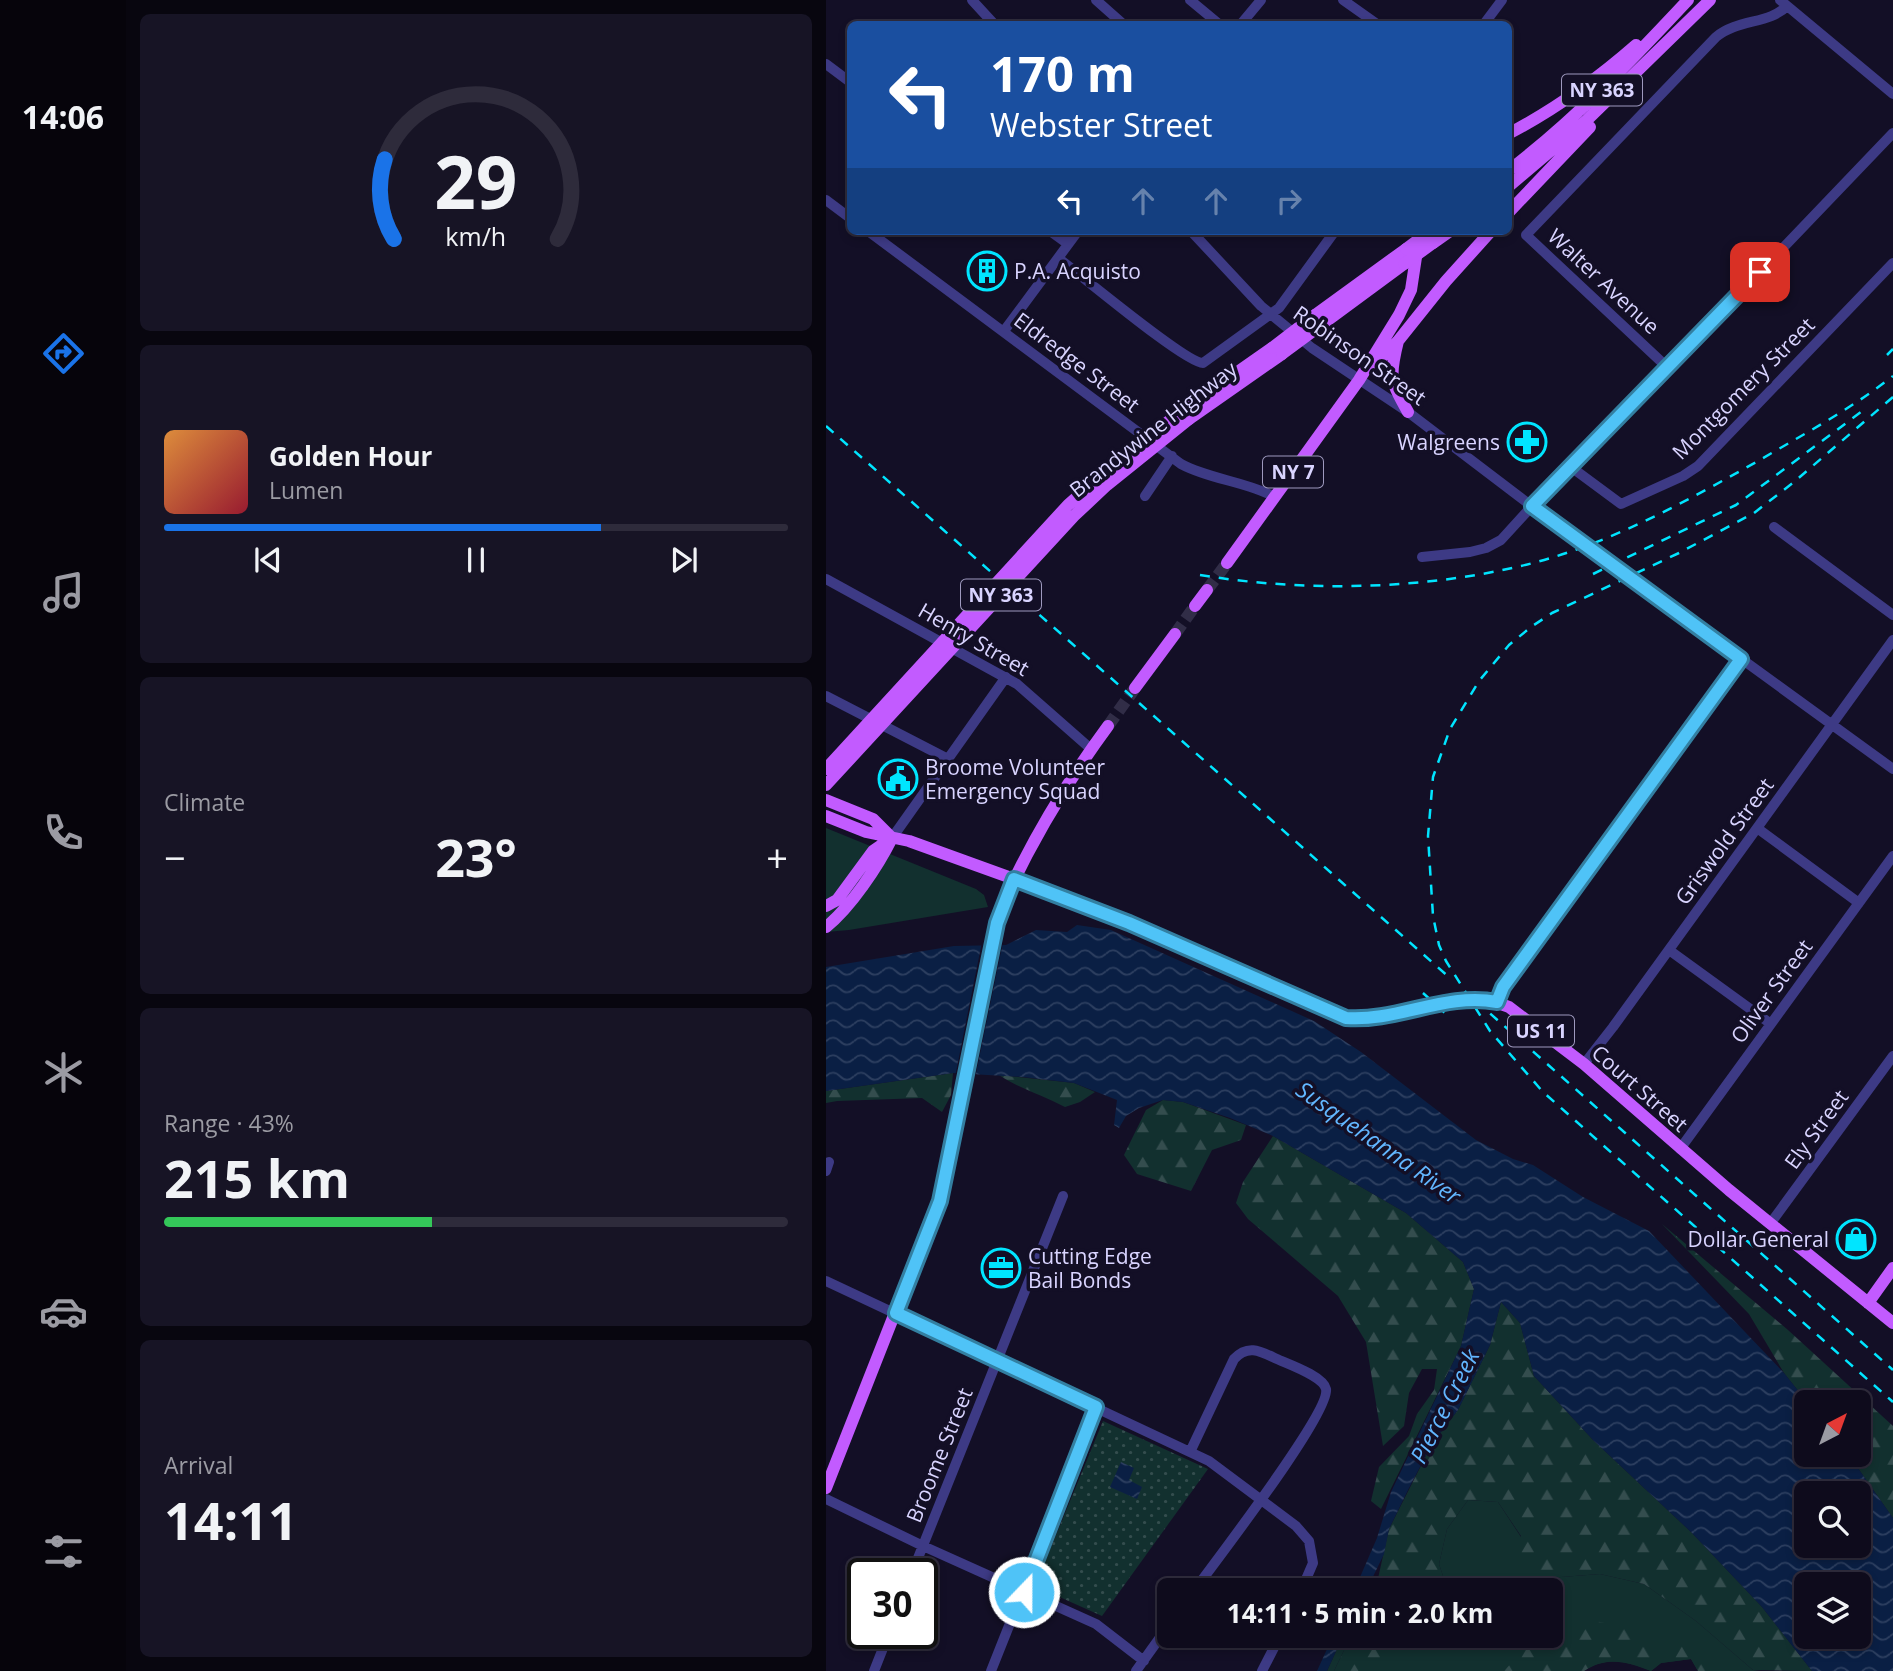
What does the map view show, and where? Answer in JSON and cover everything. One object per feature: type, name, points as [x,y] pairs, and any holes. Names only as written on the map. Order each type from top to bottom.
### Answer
[{"type":"main road","points":[[1512,132],[1564,103],[1603,74],[1687,0]]},
{"type":"main road","name":"NY 363","points":[[1512,168],[1586,107],[1687,0]]},
{"type":"main road","name":"NY 363","points":[[1512,184],[1563,142],[1709,1]]},
{"type":"main road","points":[[1512,209],[1671,39]]},
{"type":"main road","name":"NY 7","points":[[1227,563],[1359,380],[1399,315],[1411,290],[1419,235]]},
{"type":"main road","name":"NY 7","points":[[1359,380],[1398,341],[1446,281],[1488,235]]},
{"type":"main road","name":"Brandywine Highway","points":[[826,769],[1076,497],[1121,458],[1320,319],[1406,249],[1431,237]]},
{"type":"main road","name":"Brandywine Highway","points":[[1320,319],[1404,264],[1431,237]]},
{"type":"main road","points":[[1398,341],[1391,377],[1408,412]]},
{"type":"main road","name":"Brandywine Highway","points":[[826,785],[1074,516],[1185,415]]},
{"type":"main road","points":[[1195,606],[1207,590]]},
{"type":"main road","points":[[1135,688],[1175,634]]},
{"type":"main road","points":[[826,1488],[940,1201],[997,923],[1014,879],[1059,797],[1108,726]]},
{"type":"main road","name":"Court Street","points":[[826,800],[873,819],[892,838]]},
{"type":"main road","name":"Court Street","points":[[826,816],[866,832],[909,841],[1129,923],[1346,1018],[1374,1018],[1462,1000],[1482,999],[1497,1002],[1516,1011],[1584,1064],[1680,1149],[1893,1323]]},
{"type":"main road","points":[[826,906],[837,900],[873,851],[892,838]]},
{"type":"main road","points":[[826,927],[848,905],[882,858],[892,838]]},
{"type":"main road","points":[[1868,1303],[1893,1268]]},
{"type":"street","points":[[972,0],[991,21]]},
{"type":"street","points":[[1096,0],[1120,21]]},
{"type":"street","points":[[1190,0],[1215,21]]},
{"type":"street","points":[[1244,21],[1261,0]]},
{"type":"street","points":[[1343,0],[1373,21]]},
{"type":"street","points":[[1486,21],[1502,0]]},
{"type":"street","points":[[1784,3],[1893,94]]},
{"type":"street","name":"Walter Avenue","points":[[1668,368],[1526,234],[1716,37],[1739,24],[1775,15],[1784,3]]},
{"type":"street","points":[[826,64],[847,80]]},
{"type":"street","points":[[1422,557],[1470,552],[1495,544],[1508,534],[1893,133]]},
{"type":"street","points":[[826,200],[847,216]]},
{"type":"street","name":"Eldredge Street","points":[[874,235],[1171,456],[1193,470],[1249,485],[1275,497]]},
{"type":"street","points":[[1056,235],[1068,244]]},
{"type":"street","points":[[1004,331],[1075,235]]},
{"type":"street","name":"Robinson Street","points":[[1195,235],[1271,316],[1312,348],[1408,412],[1532,506],[1893,769]]},
{"type":"street","points":[[1058,258],[1165,341],[1198,363],[1210,360],[1279,309],[1332,235]]},
{"type":"street","name":"Montgomery Street","points":[[1571,467],[1621,504],[1683,476],[1698,466],[1893,264]]},
{"type":"street","points":[[1145,496],[1171,456]]},
{"type":"street","points":[[1774,527],[1893,615]]},
{"type":"street","name":"Henry Street","points":[[826,579],[1006,677],[1023,688],[1091,749]]},
{"type":"street","name":"Griswold Street","points":[[1584,1064],[1893,640]]},
{"type":"street","points":[[1497,1002],[1503,987],[1741,659]]},
{"type":"street","points":[[892,838],[1006,677]]},
{"type":"street","points":[[826,696],[948,759]]},
{"type":"street","points":[[1757,828],[1859,903]]},
{"type":"street","name":"Oliver Street","points":[[1680,1149],[1893,856]]},
{"type":"street","points":[[1669,950],[1771,1024]]},
{"type":"street","name":"Ely Street","points":[[1770,1224],[1893,1056]]},
{"type":"street","name":"Broome Street","points":[[918,1558],[1063,1196]]},
{"type":"street","points":[[826,1281],[1190,1452],[1226,1473],[1296,1526],[1309,1541],[1313,1563],[1307,1578]]},
{"type":"street","points":[[1190,1452],[1234,1359],[1240,1352],[1256,1349],[1322,1382],[1326,1388],[1326,1398],[1320,1411],[1203,1578]]},
{"type":"street","points":[[992,1671],[1096,1407]]},
{"type":"street","points":[[826,1499],[1101,1627],[1144,1661]]},
{"type":"street","points":[[1136,1671],[1157,1642]]},
{"type":"street","points":[[1262,1671],[1274,1648]]},
{"type":"street","points":[[874,1671],[883,1649]]},
{"type":"green space","points":[[826,828],[976,889],[984,895],[988,907],[826,932]]},
{"type":"green space","points":[[953,1073],[951,1095],[942,1112],[922,1098],[826,1103],[826,1091]]},
{"type":"green space","points":[[999,1075],[1074,1083],[1095,1092],[1080,1102],[1065,1107]]},
{"type":"green space","points":[[1163,1100],[1183,1102],[1246,1125],[1241,1140],[1212,1150],[1191,1191],[1137,1174],[1124,1155],[1146,1110]]},
{"type":"green space","points":[[1273,1136],[1406,1213],[1463,1262],[1474,1289],[1461,1346],[1381,1509],[1371,1501],[1379,1467],[1409,1436],[1417,1414],[1434,1390],[1437,1369],[1422,1369],[1409,1393],[1404,1426],[1383,1446],[1366,1342],[1338,1296],[1248,1219],[1236,1203],[1243,1182]]},
{"type":"green space","points":[[1662,1224],[1788,1330],[1854,1390],[1797,1390],[1784,1373],[1749,1314]]},
{"type":"green space","points":[[1501,1302],[1520,1323],[1534,1376],[1593,1440],[1691,1532],[1762,1607],[1812,1671],[1753,1670],[1696,1621],[1644,1584],[1600,1574],[1548,1578],[1519,1565],[1521,1536],[1498,1502],[1468,1500],[1447,1529],[1439,1564],[1444,1578],[1378,1578],[1389,1529],[1433,1442],[1458,1410],[1490,1345]]},
{"type":"green space","points":[[1871,1406],[1893,1426],[1893,1518],[1871,1487],[1871,1481],[1867,1481],[1857,1467],[1871,1467]]},
{"type":"green space","points":[[1103,1421],[1208,1469],[1102,1616],[1035,1586]]},
{"type":"green space","points":[[1468,1500],[1498,1502],[1548,1578],[1444,1578],[1439,1564],[1447,1529]]},
{"type":"green space","points":[[1600,1574],[1644,1584],[1696,1621],[1753,1670],[1761,1671],[1698,1671],[1691,1659],[1661,1663],[1651,1671],[1634,1665],[1609,1662],[1584,1671],[1386,1671],[1385,1648],[1563,1648],[1563,1578],[1548,1578]]},
{"type":"green space","points":[[1590,1620],[1644,1631],[1647,1648],[1658,1651],[1675,1640],[1701,1652],[1713,1671],[1698,1671],[1691,1659],[1661,1663],[1651,1671],[1626,1663],[1609,1662],[1584,1671],[1504,1671],[1526,1648],[1563,1648],[1563,1625]]},
{"type":"green space","points":[[1338,1648],[1345,1648],[1334,1671],[1327,1671]]},
{"type":"green space","points":[[1345,1648],[1386,1648],[1386,1671],[1334,1671]]},
{"type":"water","points":[[1077,925],[1111,930],[1314,1021],[1361,1052],[1476,1140],[1513,1159],[1533,1165],[1583,1197],[1649,1231],[1797,1390],[1794,1390],[1794,1467],[1857,1467],[1867,1481],[1794,1481],[1794,1558],[1871,1558],[1871,1487],[1893,1518],[1893,1671],[1812,1671],[1795,1649],[1871,1649],[1871,1572],[1794,1572],[1794,1648],[1762,1607],[1691,1532],[1593,1440],[1534,1376],[1520,1323],[1501,1302],[1490,1345],[1458,1410],[1433,1442],[1409,1488],[1389,1529],[1384,1554],[1372,1578],[1360,1578],[1377,1538],[1391,1492],[1461,1346],[1474,1289],[1463,1262],[1406,1213],[1273,1136],[1183,1102],[1163,1100],[1139,1108],[1126,1116],[1119,1128],[1114,1125],[1117,1100],[1074,1083],[953,1073],[826,1091],[826,967],[954,946],[1006,945],[1036,930],[1067,932]]},
{"type":"water","points":[[1121,1462],[1134,1468],[1129,1480],[1142,1487],[1137,1499],[1110,1487]]},
{"type":"water","points":[[1328,1648],[1338,1648],[1327,1671],[1317,1671]]},
{"type":"pier","points":[[982,942],[1003,942],[975,1078],[955,1077]]},
{"type":"tunnel","points":[[1207,590],[1227,563]]},
{"type":"tunnel","points":[[1175,634],[1195,606]]},
{"type":"tunnel","points":[[1108,726],[1135,688]]},
{"type":"railway","points":[[1887,355],[1893,349]]},
{"type":"railway","points":[[1200,575],[1320,586],[1402,584],[1482,574],[1553,557],[1614,535],[1701,492],[1827,421],[1893,376]]},
{"type":"railway","points":[[1893,397],[1754,513],[1679,553],[1552,613],[1509,645],[1479,681],[1450,729],[1433,777],[1428,836],[1433,916],[1439,945],[1446,961],[1490,1031],[1543,1092],[1893,1402]]},
{"type":"railway","points":[[1593,574],[1736,505],[1865,409]]},
{"type":"railway","points":[[826,426],[1450,978]]},
{"type":"railway","points":[[1423,993],[1445,1013]]},
{"type":"railway","points":[[1476,1001],[1893,1370]]},
{"type":"place","name":"P.A. Acquisto","points":[[987,271]]},
{"type":"place","name":"Walgreens","points":[[1527,442]]},
{"type":"place","name":"Broome Volunteer Emergency Squad","points":[[898,779]]},
{"type":"place","name":"Dollar General","points":[[1856,1239]]},
{"type":"place","name":"Cutting Edge Bail Bonds","points":[[1001,1268]]},
{"type":"route","points":[[1024,1592],[1096,1407],[896,1313],[940,1201],[997,923],[1014,879],[1129,923],[1346,1018],[1374,1018],[1462,1000],[1482,999],[1497,1002],[1503,987],[1741,659],[1532,506],[1760,272]]},
{"type":"water label","name":"Susquehanna River","points":[[1379,1142]]},
{"type":"water label","name":"Pierce Creek","points":[[1444,1406]]}]
